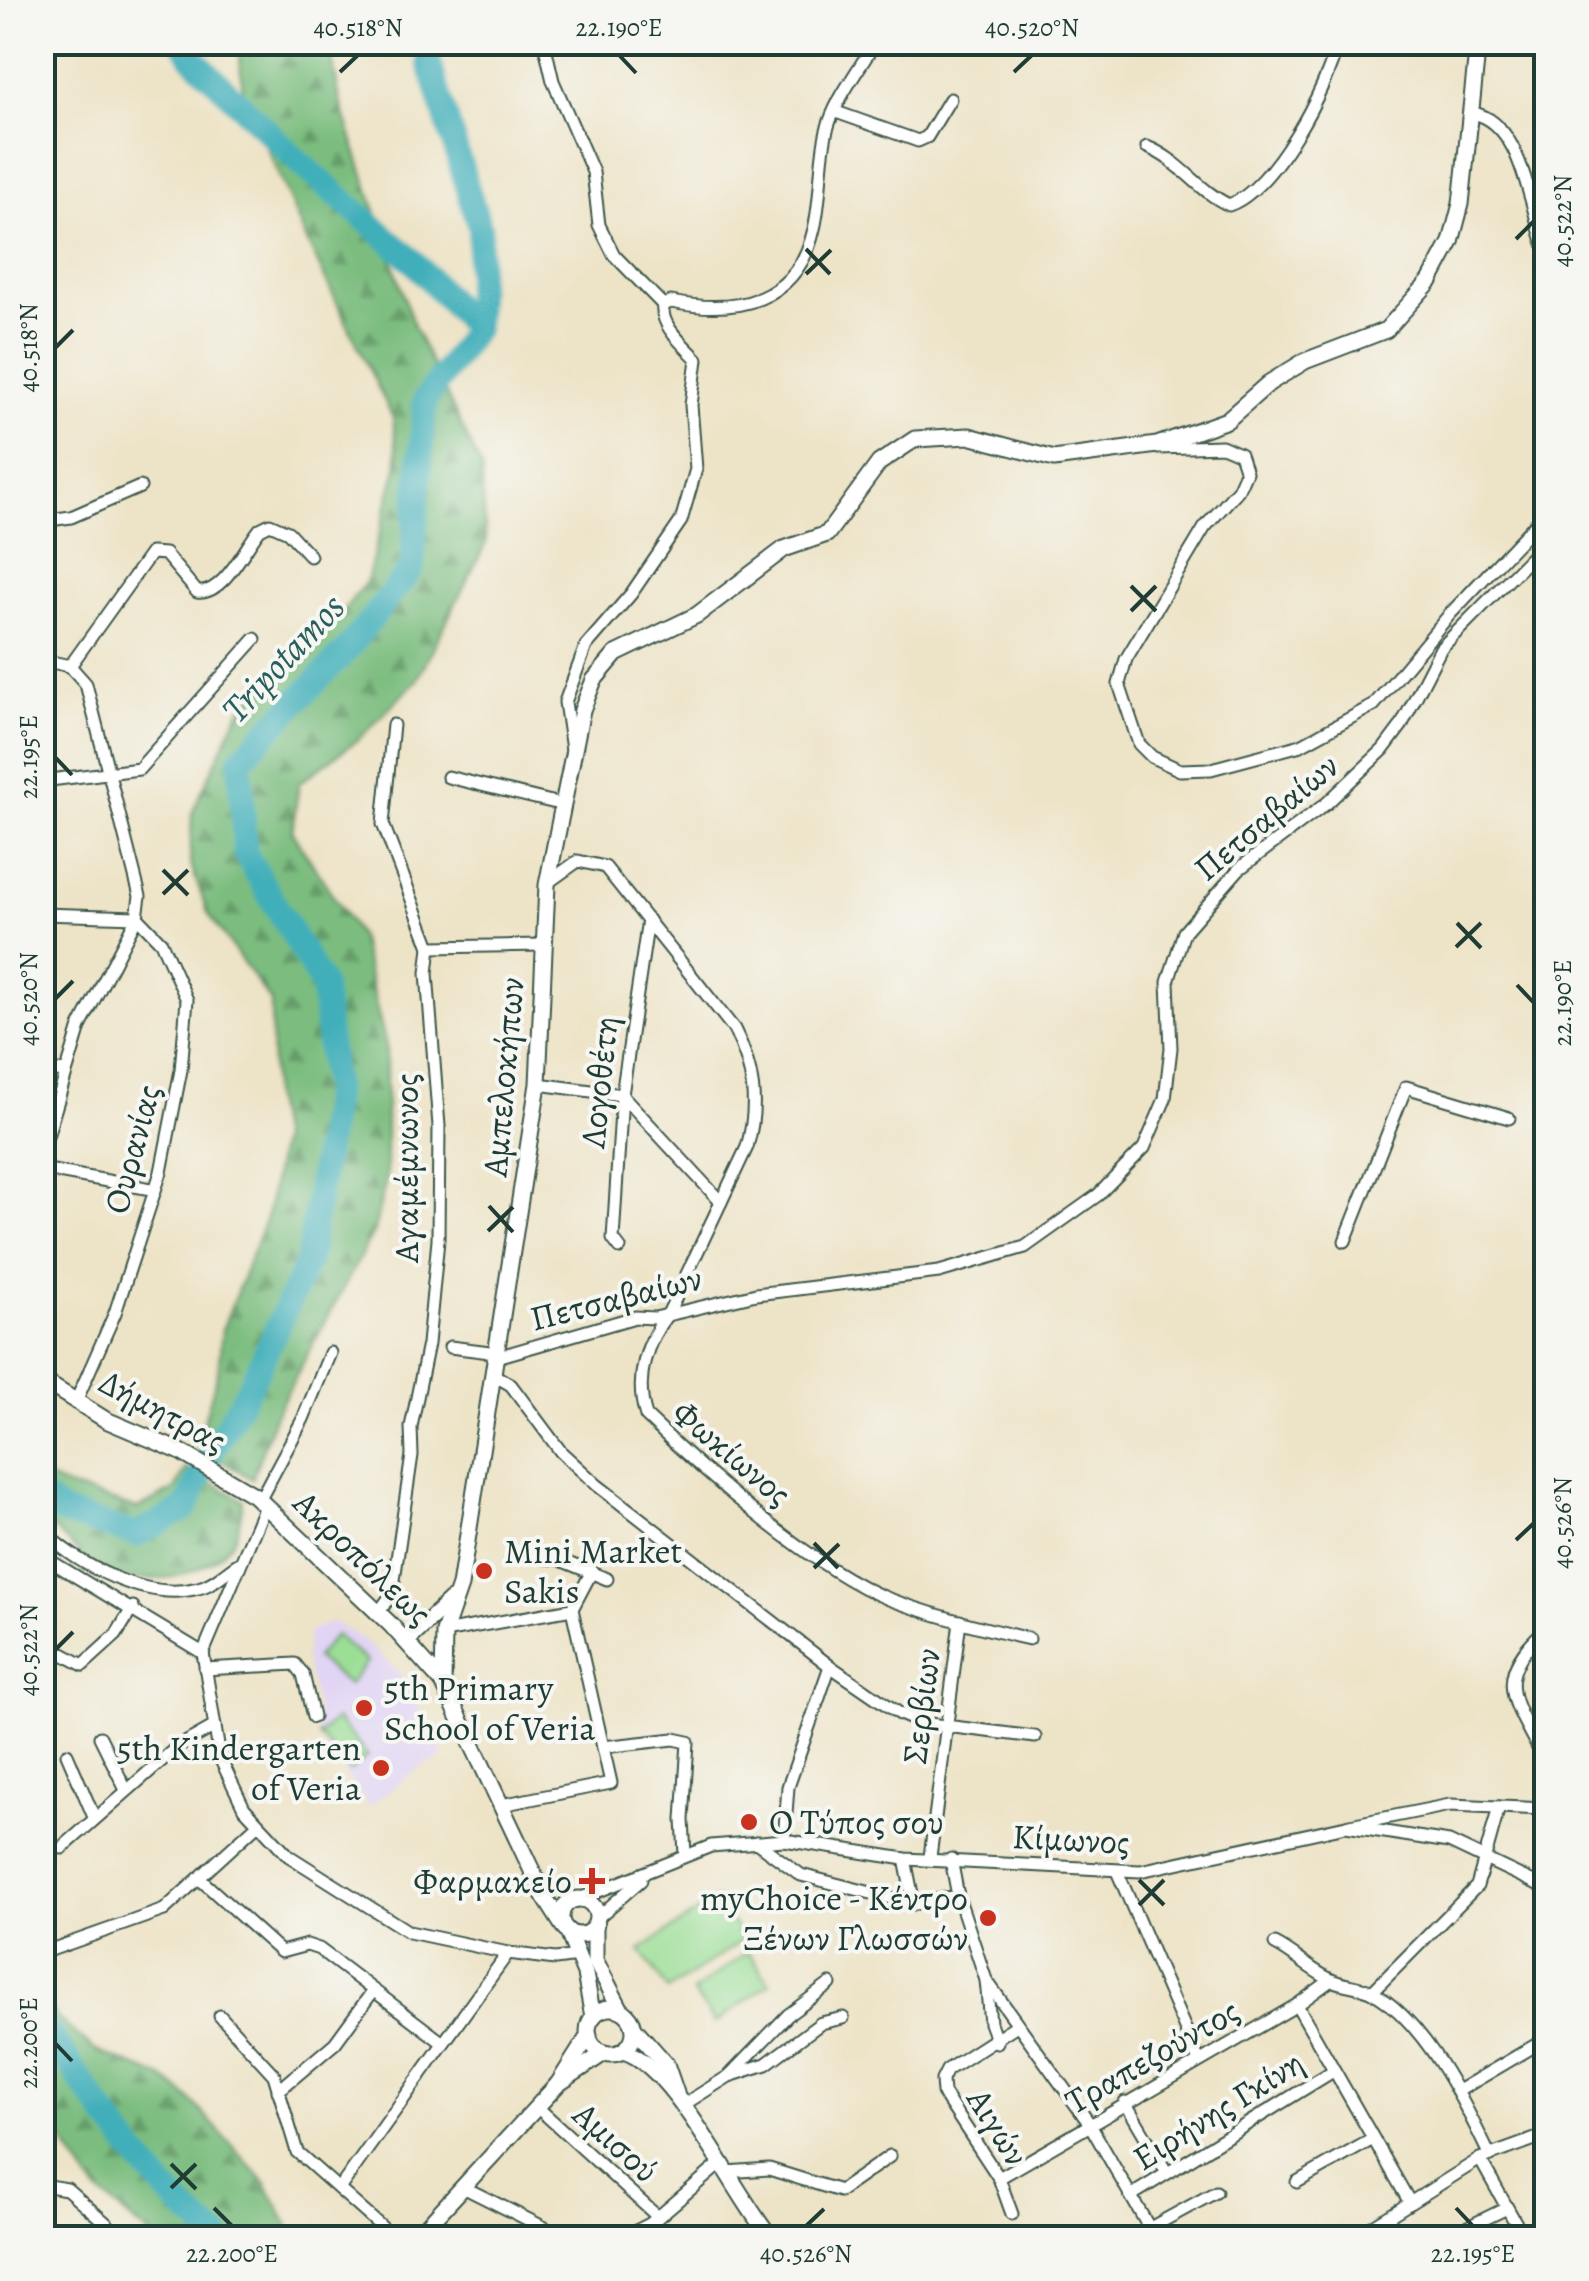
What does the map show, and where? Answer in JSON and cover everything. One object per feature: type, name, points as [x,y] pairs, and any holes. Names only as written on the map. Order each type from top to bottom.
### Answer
[{"type":"street","points":[[544,42],[553,82],[593,172],[599,225],[614,255],[662,304],[661,315],[671,331],[697,358],[691,405],[696,469],[681,521],[664,550],[586,646],[569,684],[566,718],[575,764]]},
{"type":"street","points":[[662,304],[723,310],[764,297],[799,270],[815,226],[827,128],[875,42]]},
{"type":"street","points":[[1147,147],[1186,169],[1216,199],[1229,205],[1243,200],[1286,149],[1323,84],[1338,42]]},
{"type":"street","points":[[1145,447],[1201,432],[1227,420],[1269,383],[1304,360],[1362,342],[1407,312],[1451,242],[1461,204],[1478,42]]},
{"type":"street","points":[[836,112],[918,142],[928,137],[950,99]]},
{"type":"street","points":[[1472,113],[1487,116],[1504,130],[1546,249]]},
{"type":"street","name":"Αμπελοκήπων","points":[[443,1683],[444,1632],[459,1589],[538,1084],[547,885],[575,764],[582,710],[594,680],[616,654],[698,615],[784,549],[827,534],[879,463],[915,440],[969,436],[1054,459],[1145,447]]},
{"type":"street","points":[[1145,447],[1222,446],[1240,454],[1246,472],[1238,490],[1206,527],[1126,659],[1119,684],[1139,744],[1152,757],[1180,770],[1211,770],[1301,745],[1374,705],[1450,614],[1546,514]]},
{"type":"street","points":[[42,521],[70,517],[140,487]]},
{"type":"street","points":[[70,666],[151,553],[165,554],[197,592],[206,594],[217,586],[260,528],[270,524],[288,532],[310,556]]},
{"type":"street","name":"Πετσαβαίων","points":[[497,1355],[756,1294],[939,1272],[1025,1247],[1098,1195],[1144,1148],[1166,1099],[1170,1048],[1168,982],[1184,932],[1239,869],[1350,784],[1383,750],[1401,726],[1441,648],[1546,542]]},
{"type":"street","points":[[42,781],[109,776],[148,762],[173,728],[255,639]]},
{"type":"street","points":[[42,660],[70,666],[86,684],[140,896],[137,917],[86,1014],[63,1072],[42,1153]]},
{"type":"street","name":"Αγαμέμνωνος","points":[[384,1618],[392,1594],[412,1455],[411,1428],[428,1344],[440,1180],[427,972],[430,947],[383,824],[393,726]]},
{"type":"street","points":[[448,777],[564,805]]},
{"type":"street","name":"Φωκίωνος","points":[[547,885],[578,861],[606,867],[734,1029],[749,1059],[754,1122],[748,1148],[669,1312],[654,1330],[640,1396],[646,1416],[830,1567],[888,1599],[1029,1639]]},
{"type":"street","points":[[42,914],[137,917]]},
{"type":"street","name":"Ουρανίας","points":[[77,1400],[114,1313],[152,1189],[161,1172],[181,1070],[187,1000],[162,942],[137,917]]},
{"type":"street","name":"Λογοθέτη","points":[[620,1248],[612,1239],[622,1094],[648,920]]},
{"type":"street","points":[[430,947],[544,944]]},
{"type":"street","points":[[42,1068],[63,1072]]},
{"type":"street","points":[[538,1084],[622,1094],[721,1202]]},
{"type":"street","points":[[1345,1241],[1406,1087],[1508,1118]]},
{"type":"street","points":[[42,1169],[152,1189]]},
{"type":"street","points":[[450,1346],[497,1355]]},
{"type":"street","points":[[330,1353],[303,1419],[260,1501],[203,1652],[226,1776],[257,1825],[289,1856],[402,1929],[508,1953],[555,1959],[578,1956]]},
{"type":"street","points":[[494,1374],[511,1385],[582,1473],[830,1666],[900,1714],[945,1726],[1035,1737]]},
{"type":"street","name":"Δήμητρας","points":[[42,1380],[106,1420],[179,1451],[260,1501]]},
{"type":"street","name":"Ακροπόλεως","points":[[260,1501],[384,1618],[443,1683],[578,1956],[593,2017]]},
{"type":"street","points":[[42,1530],[84,1564],[135,1584],[200,1588],[238,1564]]},
{"type":"street","points":[[42,1556],[134,1607],[203,1652]]},
{"type":"street","points":[[536,1557],[592,1571],[607,1579]]},
{"type":"street","points":[[501,1806],[611,1783],[572,1610],[592,1571]]},
{"type":"street","points":[[413,1647],[422,1629],[459,1589]]},
{"type":"street","points":[[42,1653],[63,1654],[83,1665],[116,1635],[134,1607]]},
{"type":"street","points":[[413,1647],[444,1632],[572,1610]]},
{"type":"street","points":[[384,1618],[422,1629]]},
{"type":"street","name":"Σερβίων","points":[[930,1857],[960,1621]]},
{"type":"street","points":[[1546,1629],[1527,1646],[1510,1681],[1512,1700],[1546,1764]]},
{"type":"street","points":[[206,1669],[295,1664],[303,1674],[312,1717]]},
{"type":"street","points":[[784,1840],[788,1787],[830,1666]]},
{"type":"street","points":[[62,1848],[176,1748],[215,1726]]},
{"type":"street","points":[[100,1736],[126,1790]]},
{"type":"street","points":[[603,1747],[674,1739],[688,1742],[682,1820],[686,1854]]},
{"type":"street","points":[[67,1754],[94,1817]]},
{"type":"street","points":[[1346,1826],[1450,1805],[1546,1809]]},
{"type":"street","points":[[1372,1992],[1478,1886],[1499,1807]]},
{"type":"street","points":[[42,1952],[156,1914],[201,1880],[257,1825]]},
{"type":"street","name":"Κίμωνος","points":[[578,1899],[686,1854],[784,1840],[906,1858],[1117,1871],[1161,1869],[1346,1826],[1448,1842],[1486,1856]]},
{"type":"street","points":[[756,1842],[801,1875],[914,1904],[958,1896]]},
{"type":"street","points":[[1486,1856],[1546,1888]]},
{"type":"street","points":[[906,1858],[914,1904]]},
{"type":"street","points":[[952,1859],[958,1896],[986,1980],[990,2022],[997,2042],[1017,2025]]},
{"type":"street","name":"Κίμωνος","points":[[597,1921],[652,1871]]},
{"type":"street","points":[[1117,1871],[1199,2061]]},
{"type":"street","points":[[201,1880],[283,1954],[313,1946],[443,2043]]},
{"type":"street","points":[[538,1880],[594,1907],[595,1960],[621,2010],[666,2064],[680,2101]]},
{"type":"street","points":[[578,1899],[563,1909],[565,1928],[583,1935],[597,1921]]},
{"type":"street","points":[[1275,1944],[1305,1959],[1331,1980],[1372,1992],[1415,2032],[1458,2091],[1507,2208],[1524,2238]]},
{"type":"street","points":[[339,2189],[508,1953]]},
{"type":"street","points":[[986,1980],[1089,2123],[1153,2233],[1216,2192]]},
{"type":"street","name":"Τραπεζούντος","points":[[999,2178],[1297,2005],[1331,1980]]},
{"type":"street","points":[[729,2076],[788,2015],[830,1984]]},
{"type":"street","points":[[278,2092],[335,2043],[373,1990]]},
{"type":"street","points":[[1297,2005],[1408,2201]]},
{"type":"street","points":[[416,2238],[558,2084],[589,2035],[593,2017],[606,2008],[621,2010]]},
{"type":"street","points":[[220,2016],[274,2075],[297,2152],[394,2238]]},
{"type":"street","points":[[680,2101],[729,2076],[766,2064],[821,2023],[843,2018]]},
{"type":"street","points":[[623,2051],[632,2041],[634,2028]]},
{"type":"street","points":[[589,2035],[604,2052]]},
{"type":"street","points":[[1458,2091],[1546,2039]]},
{"type":"street","name":"Αιγών","points":[[997,2042],[948,2070],[942,2080],[943,2093],[999,2178],[1012,2214]]},
{"type":"street","points":[[558,2084],[604,2052],[623,2051],[640,2059],[680,2101],[770,2238]]},
{"type":"street","name":"Ειρήνης Γκίνη","points":[[1132,2195],[1333,2072]]},
{"type":"street","points":[[1126,2102],[1167,2173]]},
{"type":"street","name":"Αμισού","points":[[536,2108],[654,2220],[659,2238]]},
{"type":"street","points":[[1354,2238],[1408,2201],[1485,2157],[1546,2135]]},
{"type":"street","points":[[1297,2182],[1372,2139]]},
{"type":"street","points":[[622,2238],[654,2220],[723,2168],[770,2168],[840,2192],[890,2156]]},
{"type":"street","points":[[42,2186],[67,2189],[108,2225]]},
{"type":"street","points":[[463,2187],[565,2238]]},
{"type":"street","points":[[1445,2238],[1507,2208]]},
{"type":"street","points":[[42,2219],[50,2238]]},
{"type":"shaded area","points":[[333,1622],[364,1640],[401,1675],[444,1755],[431,1765],[428,1762],[369,1806],[317,1736],[317,1710],[305,1660],[308,1631]]},
{"type":"green space","points":[[238,43],[329,43],[341,105],[414,327],[481,467],[486,543],[417,680],[360,738],[299,783],[292,832],[359,936],[386,1046],[386,1179],[374,1231],[274,1417],[252,1479],[197,1446],[218,1371],[222,1330],[267,1215],[280,1140],[272,1095],[271,1002],[208,913],[190,862],[192,813],[239,712],[294,653],[341,613],[367,581],[398,463],[393,418],[306,239],[243,92]]},
{"type":"green space","points":[[186,1469],[243,1500],[230,1545],[197,1569],[145,1579],[110,1573],[88,1561],[43,1521],[42,1475],[137,1509],[175,1489]]},
{"type":"green space","points":[[335,1635],[367,1662],[348,1685],[316,1658]]},
{"type":"green space","points":[[336,1719],[368,1756],[350,1771],[318,1735]]},
{"type":"green space","points":[[717,1899],[743,1940],[668,1990],[640,1950]]},
{"type":"green space","points":[[748,1952],[770,1983],[715,2023],[693,1992]]},
{"type":"green space","points":[[43,1997],[57,2018],[96,2051],[162,2077],[189,2098],[266,2183],[295,2238],[153,2238],[96,2190],[43,2113]]},
{"type":"waterway","points":[[183,42],[191,56],[300,163],[412,260],[475,329]]},
{"type":"waterway","name":"Tripotamos","points":[[42,1499],[63,1513],[137,1535],[186,1508],[211,1452],[251,1384],[308,1260],[334,1091],[322,985],[245,853],[240,760],[345,652],[412,568],[425,400],[475,329],[480,229],[429,62],[428,42]]},
{"type":"waterway","name":"Tripotamos","points":[[42,2024],[146,2168],[219,2238]]},
{"type":"place","name":"Mini Market Sakis","points":[[484,1571]]},
{"type":"place","name":"5th Primary School of Veria","points":[[364,1708]]},
{"type":"place","name":"5th Kindergarten of Veria","points":[[381,1768]]},
{"type":"place","name":"Ο Τύπος σου","points":[[749,1822]]},
{"type":"place","name":"Φαρμακείο","points":[[592,1881]]},
{"type":"place","name":"myChoice - Κέντρο Ξένων Γλωσσών","points":[[988,1918]]}]
